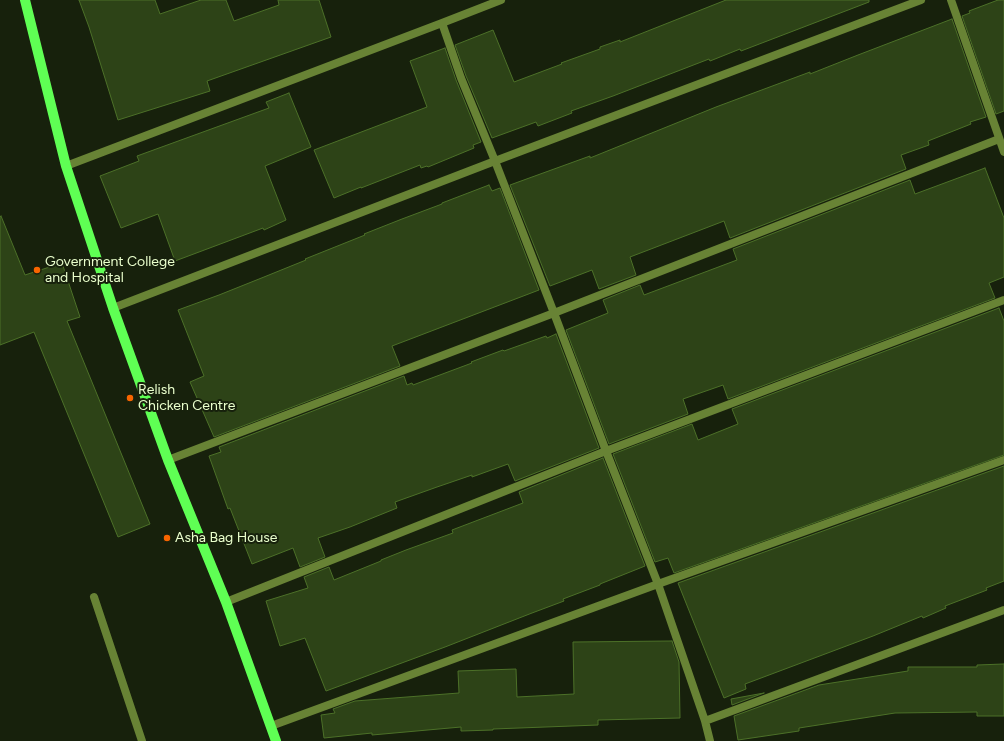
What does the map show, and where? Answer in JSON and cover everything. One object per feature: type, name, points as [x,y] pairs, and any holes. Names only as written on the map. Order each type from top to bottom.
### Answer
[{"type":"main road","points":[[25,0],[66,166],[112,308],[168,460],[226,602],[276,741]]},
{"type":"street","points":[[66,166],[501,0]]},
{"type":"street","points":[[112,308],[921,0]]},
{"type":"street","points":[[951,0],[1004,152]]},
{"type":"street","points":[[442,23],[461,78],[495,161],[658,584],[705,721],[710,741]]},
{"type":"street","points":[[168,460],[554,313],[999,139]]},
{"type":"street","points":[[226,602],[606,451],[1004,300]]},
{"type":"street","points":[[271,726],[658,584],[1004,460]]},
{"type":"street","points":[[94,597],[142,741]]},
{"type":"street","points":[[705,721],[1004,610]]},
{"type":"building","points":[[79,0],[155,0],[160,14],[201,0],[226,0],[234,21],[279,5],[278,0],[319,0],[331,37],[207,81],[210,91],[118,120]]},
{"type":"building","points":[[726,0],[869,0],[869,2],[741,51],[740,49],[710,61],[709,59],[571,111],[572,113],[538,126],[536,122],[492,138],[466,76],[455,45],[493,30],[514,82],[600,49],[600,47],[620,40],[620,42]]},
{"type":"building","points":[[998,0],[1004,0],[1004,111],[996,114],[962,16],[970,13],[969,11]]},
{"type":"building","points":[[952,19],[986,117],[970,122],[971,124],[928,141],[929,145],[901,155],[906,169],[730,238],[724,221],[630,257],[636,275],[599,289],[592,270],[550,286],[510,185],[590,156],[590,158],[716,107],[810,72],[810,74]]},
{"type":"building","points":[[445,48],[481,142],[473,145],[474,148],[428,167],[421,168],[420,165],[334,198],[314,150],[427,107],[410,61]]},
{"type":"building","points":[[289,93],[311,147],[265,166],[286,220],[264,230],[263,228],[175,261],[158,214],[121,228],[100,176],[139,161],[137,156],[269,108],[266,102]]},
{"type":"building","points":[[985,168],[1004,218],[1004,277],[989,283],[995,298],[728,399],[723,385],[683,399],[688,414],[609,444],[566,330],[608,313],[603,300],[640,285],[644,295],[737,260],[733,249],[910,180],[915,194]]},
{"type":"building","points":[[489,185],[492,191],[500,188],[539,290],[392,346],[400,366],[214,437],[190,382],[204,376],[178,310],[264,277],[365,235],[364,234]]},
{"type":"building","points":[[1,216],[25,275],[62,263],[80,317],[67,321],[150,524],[118,537],[34,332],[0,345]]},
{"type":"building","points":[[999,308],[1004,321],[1004,455],[674,573],[668,558],[655,562],[613,454],[692,424],[698,440],[738,424],[732,409]]},
{"type":"building","points":[[556,334],[599,448],[515,481],[508,464],[395,502],[397,508],[318,538],[325,557],[300,567],[293,548],[252,564],[230,508],[228,509],[209,456],[221,452],[219,447],[404,376],[407,385],[412,383],[413,385],[503,350],[504,351],[546,336],[547,338]]},
{"type":"building","points":[[603,458],[645,566],[563,599],[564,601],[326,691],[305,638],[280,646],[266,601],[308,588],[304,577],[329,567],[334,580],[406,550],[453,533],[452,530],[523,503],[519,492]]},
{"type":"building","points":[[1004,466],[1004,581],[986,588],[987,590],[945,606],[946,608],[923,618],[922,616],[745,684],[746,689],[724,698],[678,583]]},
{"type":"building","points":[[672,641],[679,662],[680,718],[598,720],[598,725],[493,730],[461,731],[461,727],[324,738],[321,715],[335,713],[333,709],[355,701],[459,693],[458,671],[516,669],[517,697],[574,694],[573,642]]},
{"type":"building","points":[[1004,664],[1004,716],[977,716],[977,712],[895,713],[799,728],[799,731],[738,740],[734,716],[819,685],[908,671],[908,667],[977,667],[977,665]]},
{"type":"building","points":[[764,693],[732,705],[731,699]]},
{"type":"place","name":"Government College and Hospital","points":[[37,270]]},
{"type":"place","name":"Relish Chicken Centre","points":[[130,398]]},
{"type":"place","name":"Asha Bag House","points":[[167,538]]}]
